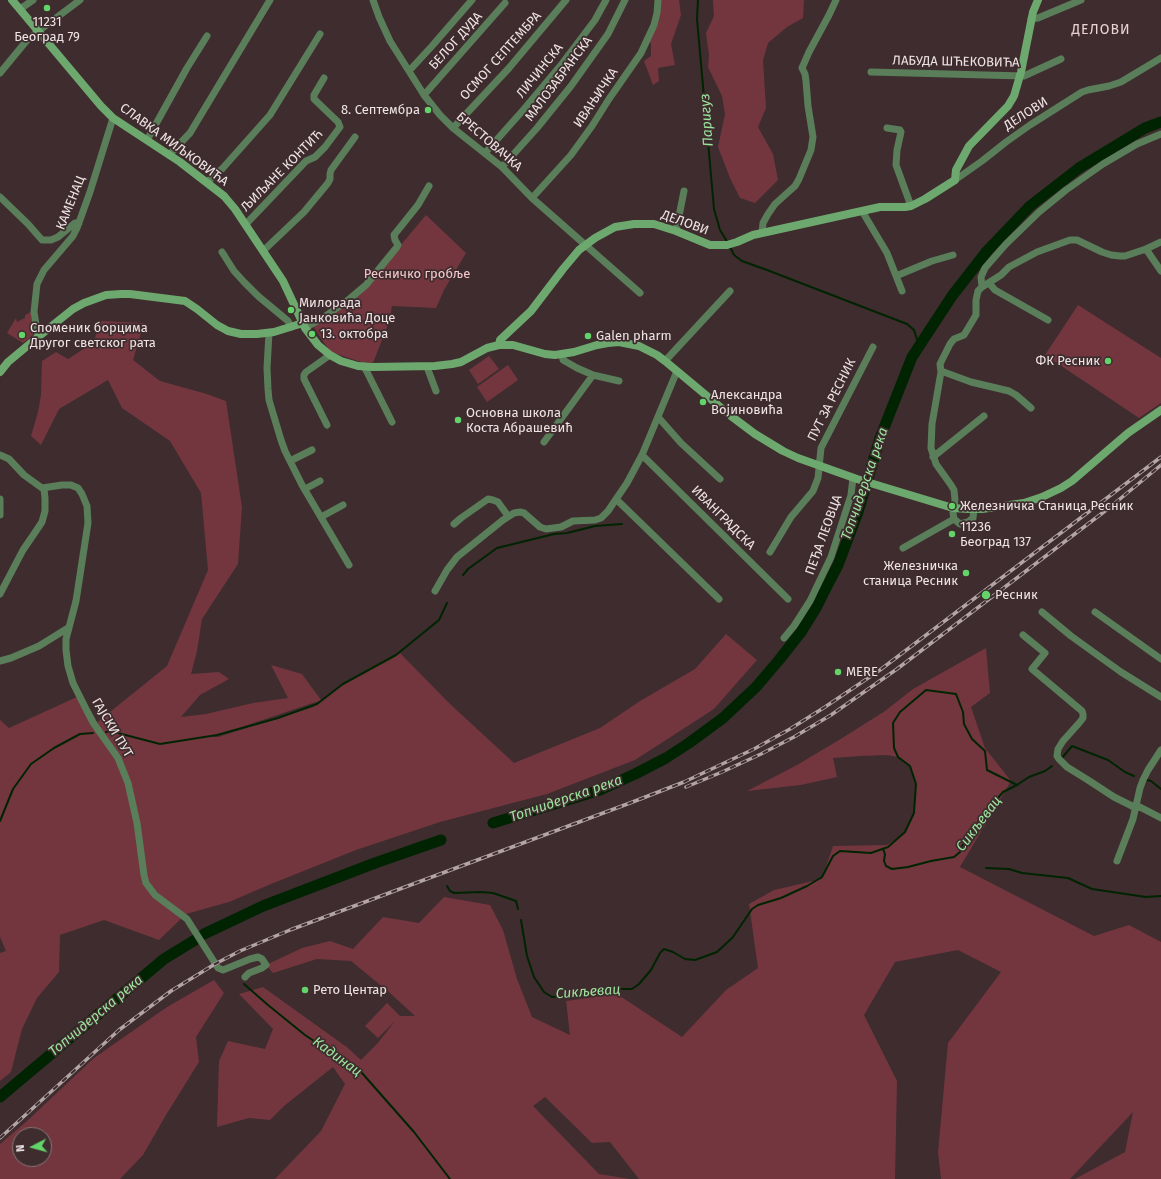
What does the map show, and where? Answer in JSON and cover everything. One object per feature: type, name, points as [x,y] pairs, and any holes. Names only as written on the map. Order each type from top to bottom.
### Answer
[{"type":"street","name":"СЛАВКА МИЉКОВИЋА","points":[[12,0],[113,118],[169,154],[224,196],[246,224],[283,281],[304,325]]},
{"type":"street","points":[[20,9],[33,0]]},
{"type":"street","points":[[0,73],[28,39],[80,0]]},
{"type":"street","points":[[169,154],[193,130],[270,0]]},
{"type":"street","name":"БРЕСТОВАЧКА","points":[[373,0],[387,36],[424,95],[440,115],[453,128],[502,166],[532,198],[640,293]]},
{"type":"street","points":[[409,71],[472,0]]},
{"type":"street","name":"ОСМОГ СЕПТЕМБРА","points":[[453,128],[509,68],[566,0]]},
{"type":"street","name":"ЛИЧИНСКА","points":[[485,153],[526,108],[561,65],[595,20],[606,0]]},
{"type":"street","name":"МАЛОЗАБРАНСКА","points":[[502,166],[537,128],[571,86],[608,34],[625,0]]},
{"type":"street","name":"ИВАЊИЧКА","points":[[532,198],[588,132],[641,53],[654,25],[658,0]]},
{"type":"street","points":[[762,233],[762,226],[765,219],[775,204],[796,184],[811,150],[812,137],[806,81],[802,68],[836,0]]},
{"type":"street","points":[[955,180],[956,170],[969,146],[1008,106],[1014,96],[1020,76],[1031,19],[1038,0]]},
{"type":"street","points":[[1031,19],[1038,18],[1081,0]]},
{"type":"street","name":"БЕЛОГ ДУДА","points":[[424,95],[505,3]]},
{"type":"street","points":[[207,182],[222,169],[270,115],[320,34]]},
{"type":"street","points":[[147,140],[187,68],[207,36]]},
{"type":"street","name":"ДЕЛОВИ","points":[[499,345],[500,340],[531,312],[563,269],[585,245],[615,228],[634,224],[654,224],[710,245],[727,245],[753,235],[880,207],[911,206],[955,180],[1030,125],[1082,92],[1121,82],[1161,58]]},
{"type":"street","name":"ЛАБУДА ШЋЕКОВИЋА","points":[[871,72],[1020,76],[1028,75],[1061,59]]},
{"type":"street","name":"ЉИЉАНЕ КОНТИЋ","points":[[246,224],[306,161],[315,157],[325,147],[340,127],[338,122],[314,99],[314,96],[324,78]]},
{"type":"street","name":"КАМЕНАЦ","points":[[38,337],[34,312],[37,284],[44,270],[72,236],[79,223],[113,118]]},
{"type":"street","points":[[887,128],[900,130],[901,132],[897,147],[896,165],[911,206]]},
{"type":"street","points":[[982,287],[981,277],[985,268],[1006,244],[1039,212],[1066,190],[1103,164],[1136,144],[1161,134]]},
{"type":"street","points":[[263,251],[309,207],[328,183],[331,170],[355,137]]},
{"type":"street","points":[[0,372],[8,362],[73,310],[84,303],[106,295],[121,294],[185,301],[217,325],[228,331],[247,334],[269,333],[304,325],[324,317],[347,301],[366,284],[397,247],[398,245],[394,240],[394,235],[418,204],[429,186]]},
{"type":"street","points":[[676,231],[684,191]]},
{"type":"street","points":[[0,197],[42,240],[51,240],[58,237],[75,223],[79,223]]},
{"type":"street","points":[[862,211],[884,248],[902,291]]},
{"type":"street","points":[[974,510],[973,518],[968,522],[960,524],[954,519],[952,513],[955,500],[954,490],[936,464],[933,457],[931,435],[941,371],[940,364],[950,344],[954,339],[964,335],[976,315],[976,297],[978,291],[1009,267],[1037,252],[1070,240],[1077,240],[1102,252],[1120,256],[1131,255],[1161,242]]},
{"type":"street","points":[[1146,249],[1161,271]]},
{"type":"street","points":[[222,252],[234,271],[244,282],[288,321],[291,327]]},
{"type":"street","points":[[896,276],[932,261],[953,255]]},
{"type":"street","points":[[989,283],[991,287],[1000,293],[1048,320]]},
{"type":"street","points":[[665,361],[730,291]]},
{"type":"street","points":[[304,325],[318,345],[333,358],[349,364],[364,366],[445,366],[457,363],[487,348],[499,345],[513,345],[545,354],[574,352],[602,343],[619,342],[639,346],[657,355],[731,416],[755,434],[782,451],[855,479],[953,508],[974,510],[1024,503],[1042,497],[1072,481],[1128,433],[1161,410]]},
{"type":"street","points":[[269,333],[267,368],[269,400],[281,440],[305,489],[349,565]]},
{"type":"street","name":"ПУТ ЗА РЕСНИК","points":[[770,552],[791,517],[813,491],[818,478],[821,448],[873,347]]},
{"type":"street","points":[[562,354],[563,360],[593,375],[619,381]]},
{"type":"street","points":[[327,425],[304,379],[304,375],[330,355]]},
{"type":"street","points":[[364,366],[392,422]]},
{"type":"street","points":[[427,367],[436,391]]},
{"type":"street","points":[[435,591],[447,570],[457,557],[508,516],[518,512],[524,513],[540,527],[546,529],[561,527],[573,521],[595,520],[601,518],[617,500],[642,455],[677,371]]},
{"type":"street","points":[[941,371],[971,382],[1009,391],[1032,408]]},
{"type":"street","points":[[544,442],[593,375]]},
{"type":"street","points":[[933,457],[984,416]]},
{"type":"street","points":[[658,417],[681,443],[720,479]]},
{"type":"street","points":[[290,461],[312,450]]},
{"type":"street","points":[[0,455],[9,460],[24,475],[44,489],[45,498],[45,510],[42,522],[22,550],[0,594]]},
{"type":"street","name":"ИВАНГРАДСКА","points":[[642,455],[788,599]]},
{"type":"street","name":"ПЕЂА ЛЕОВЦА","points":[[784,638],[794,626],[810,601],[831,557],[855,479]]},
{"type":"street","points":[[305,489],[320,481]]},
{"type":"street","name":"ГАЈСКИ ПУТ","points":[[44,489],[62,485],[75,486],[82,494],[86,506],[88,523],[76,601],[66,639],[68,666],[73,683],[90,718],[118,758],[128,783],[137,823],[146,883],[155,895],[187,919],[218,968],[223,970],[250,959],[258,957],[262,958],[266,966],[249,973],[245,977]]},
{"type":"street","points":[[454,524],[488,499],[498,502],[508,516]]},
{"type":"street","points":[[0,500],[0,515]]},
{"type":"street","points":[[617,500],[719,599]]},
{"type":"street","points":[[321,518],[343,505]]},
{"type":"street","points":[[903,548],[954,519]]},
{"type":"street","points":[[1042,612],[1071,636],[1121,672],[1161,697]]},
{"type":"street","points":[[1095,612],[1161,658]]},
{"type":"street","points":[[0,661],[39,646],[68,628]]},
{"type":"street","points":[[1023,636],[1045,653],[1032,669],[1082,711],[1083,714],[1083,718],[1058,749],[1057,756],[1059,759],[1067,767],[1114,797],[1161,818]]},
{"type":"street","points":[[1117,861],[1133,819],[1140,788],[1148,770],[1161,750]]},
{"type":"green space","points":[[658,0],[679,0],[681,15],[671,44],[675,65],[658,68],[659,81],[653,85],[644,61],[651,56],[651,44],[648,38]]},
{"type":"green space","points":[[713,0],[804,0],[803,18],[787,27],[768,43],[763,60],[766,108],[758,127],[773,154],[778,180],[755,203],[740,198],[730,178],[718,147],[725,114],[722,96],[708,67],[709,55],[706,33],[714,16]]},
{"type":"green space","name":"Ресничко гробље","points":[[426,215],[466,253],[444,290],[436,308],[392,306],[389,322],[373,363],[361,362],[331,352],[313,326],[368,284]]},
{"type":"green space","name":"ФК Ресник","points":[[1078,305],[1161,358],[1161,403],[1139,418],[1045,355]]},
{"type":"green space","points":[[31,312],[33,335],[23,343],[7,333],[16,318],[17,322],[25,318],[25,315]]},
{"type":"green space","points":[[101,321],[144,323],[133,360],[160,381],[226,401],[242,507],[238,564],[202,619],[197,651],[191,674],[219,672],[229,679],[200,695],[181,717],[206,714],[253,703],[288,698],[271,665],[302,674],[321,700],[343,684],[400,653],[449,703],[514,763],[600,728],[640,701],[695,669],[726,634],[757,660],[714,709],[635,760],[547,794],[440,822],[356,850],[229,902],[186,914],[159,940],[104,920],[60,935],[59,972],[37,998],[22,1029],[11,1072],[0,1081],[0,953],[6,951],[0,937],[0,720],[9,728],[79,696],[95,724],[167,666],[208,570],[201,493],[170,441],[122,408],[108,380],[59,409],[41,445],[31,436],[41,395],[42,361],[56,352],[68,359],[93,343]],"holes":[[[319,701],[313,707],[218,737],[212,737]]]},
{"type":"green space","points":[[489,356],[499,369],[478,384],[469,370]]},
{"type":"green space","points":[[508,365],[518,380],[487,402],[477,387]]},
{"type":"green space","points":[[986,648],[990,693],[971,707],[985,748],[1011,781],[960,867],[1094,936],[1129,925],[1161,942],[1161,1179],[1075,1179],[1125,1152],[1133,1112],[1070,1179],[941,1179],[938,1152],[948,1043],[1001,972],[958,950],[895,962],[864,1015],[897,1081],[895,1179],[639,1179],[610,1142],[592,1143],[545,1097],[533,1106],[599,1174],[630,1179],[275,1179],[321,1131],[345,1084],[333,1067],[284,1106],[270,1120],[249,1118],[217,1127],[219,1061],[228,1041],[265,1049],[273,1029],[239,994],[263,987],[348,1048],[361,1060],[377,1044],[395,1021],[378,1038],[365,1026],[387,1003],[400,1016],[415,1016],[351,961],[317,959],[273,973],[266,965],[302,948],[330,941],[353,949],[383,917],[419,923],[444,897],[490,905],[503,930],[517,979],[532,1017],[570,1035],[566,1001],[617,994],[682,1037],[726,990],[758,968],[749,904],[774,890],[822,879],[833,846],[887,845],[903,835],[914,813],[916,785],[910,766],[898,757],[887,755],[833,758],[837,777],[801,785],[747,791],[797,765],[839,740],[885,711],[913,689]]},
{"type":"green space","points":[[214,980],[224,993],[196,1037],[199,1062],[143,1155],[120,1179],[0,1179],[0,1144],[12,1134],[12,1167],[52,1167],[52,1127],[20,1127],[94,1058],[167,1007]]},
{"type":"waterway","name":"Паригуз","points":[[698,0],[697,19],[714,209],[720,230],[728,243]]},
{"type":"waterway","name":"Топчидерска река","points":[[493,823],[600,790],[666,758],[723,718],[756,687],[801,632],[816,608],[838,565],[858,512],[880,438],[912,357],[952,296],[987,251],[1030,206],[1079,168],[1145,128],[1161,122]]},
{"type":"waterway","name":"Паригуз","points":[[730,247],[734,255],[742,261],[907,324],[914,330],[919,346]]},
{"type":"waterway","points":[[463,575],[468,569],[497,548],[595,526],[622,524]]},
{"type":"waterway","points":[[106,732],[110,731],[160,744],[217,735],[278,718],[317,704],[343,684],[396,655],[439,620],[447,603]]},
{"type":"waterway","name":"Сикљевац","points":[[521,920],[527,956],[534,977],[544,992],[552,997],[632,989],[639,984],[651,970],[660,953],[664,949],[685,959],[695,960],[717,952],[733,937],[752,909],[758,905],[781,898],[822,877],[833,856],[840,851],[871,853],[888,847],[905,832],[914,813],[916,784],[910,766],[898,757],[894,748],[893,723],[900,712],[926,690],[956,694],[963,712],[964,724],[972,739],[985,751],[987,770],[1017,785],[1029,777],[1045,771],[1052,766]]},
{"type":"waterway","points":[[0,821],[13,789],[31,764],[54,748],[80,734],[93,733]]},
{"type":"waterway","name":"Сикљевац","points":[[1062,758],[1072,746],[1108,760],[1125,772],[1134,776]]},
{"type":"waterway","name":"Сикљевац","points":[[1147,780],[1151,781],[1161,789]]},
{"type":"waterway","name":"Сикљевац","points":[[883,849],[886,866],[892,869],[954,857],[960,852],[962,846],[981,818],[1003,792],[1017,785]]},
{"type":"waterway","name":"Топчидерска река","points":[[204,934],[263,906],[375,863],[441,840]]},
{"type":"waterway","points":[[986,868],[1009,869],[1022,873],[1068,878],[1092,889],[1146,897],[1161,896]]},
{"type":"waterway","name":"Сикљевац","points":[[447,886],[450,891],[454,893],[493,893],[516,901],[518,909]]},
{"type":"waterway","name":"Топчидерска река","points":[[0,1097],[164,959],[195,940]]},
{"type":"waterway","name":"Кадинац","points":[[244,984],[305,1035],[362,1073],[414,1132],[450,1179]]},
{"type":"railway","points":[[0,1138],[119,1030],[171,991],[215,964],[240,951],[290,930],[684,782],[754,749],[790,729],[880,670],[1161,457]]},
{"type":"railway","points":[[686,787],[761,754],[794,737],[831,715],[897,669],[1109,508],[1161,465]]},
{"type":"place","name":"11231 Београд 79","points":[[47,8]]},
{"type":"place","name":"8. Септембра","points":[[428,110]]},
{"type":"place","name":"Милорада Јанковића Доце","points":[[291,310]]},
{"type":"place","name":"13. октобра","points":[[312,334]]},
{"type":"place","name":"Споменик борцима Другог светског рата","points":[[22,335]]},
{"type":"place","name":"Galen pharm","points":[[588,336]]},
{"type":"place","name":"ФК Ресник","points":[[1108,361]]},
{"type":"place","name":"Александра Војиновића","points":[[703,402]]},
{"type":"place","name":"Основна школа Коста Абрашевић","points":[[458,420]]},
{"type":"place","name":"Железничка Станица Ресник","points":[[952,506]]},
{"type":"place","name":"11236 Београд 137","points":[[952,534]]},
{"type":"place","name":"Железничка станица Ресник","points":[[966,573]]},
{"type":"place","name":"Ресник","points":[[986,595]]},
{"type":"place","name":"MERE","points":[[838,672]]},
{"type":"place","name":"Рето Центар","points":[[305,990]]},
{"type":"district","name":"ДЕЛОВИ","points":[[1101,30]]}]
